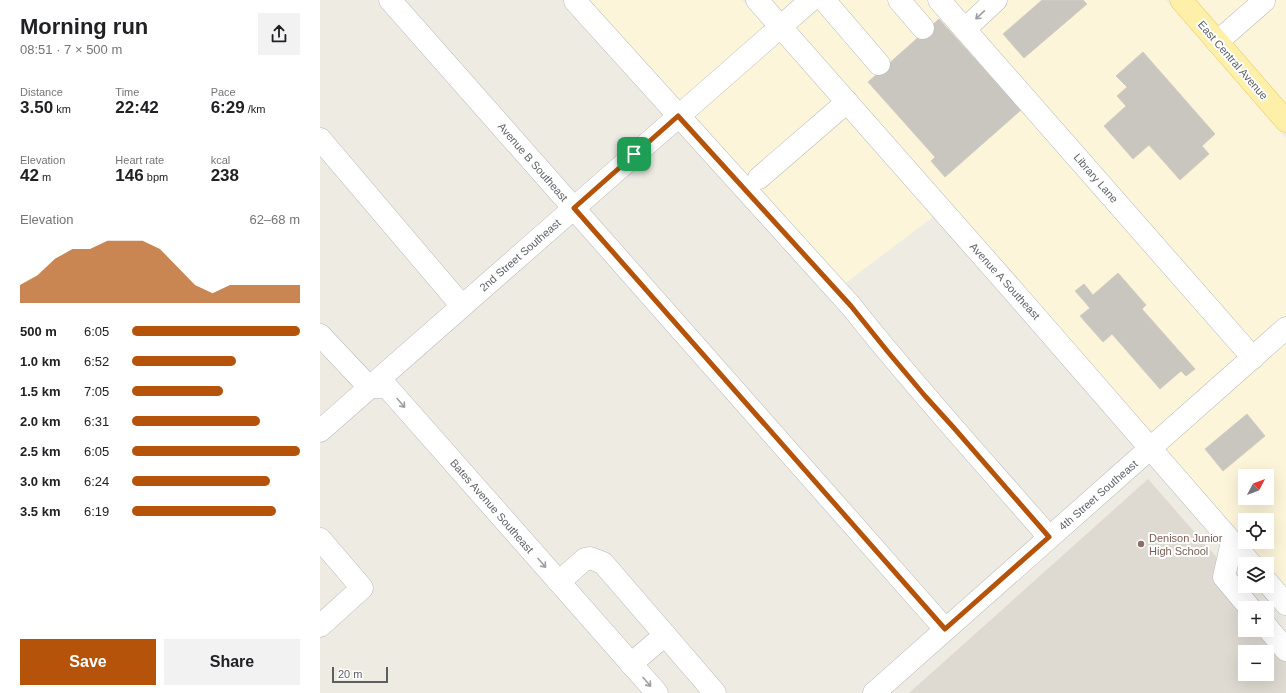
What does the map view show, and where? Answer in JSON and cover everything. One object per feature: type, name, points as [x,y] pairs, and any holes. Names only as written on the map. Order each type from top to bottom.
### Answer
[{"type":"main road","name":"East Central Avenue","points":[[1181,0],[1217,42],[1283,111]]},
{"type":"street","name":"Avenue B Southeast","points":[[390,0],[945,629]]},
{"type":"street","name":"Avenue A Southeast","points":[[757,0],[1245,557]]},
{"type":"street","name":"2nd Street Southeast","points":[[320,431],[811,0]]},
{"type":"street","points":[[824,0],[879,64]]},
{"type":"street","points":[[899,0],[923,28]]},
{"type":"street","name":"Library Lane","points":[[939,0],[1253,358]]},
{"type":"street","points":[[964,29],[996,0]]},
{"type":"street","points":[[1217,42],[1264,1],[1263,0]]},
{"type":"street","points":[[575,1],[851,306],[925,396],[1049,537]]},
{"type":"street","points":[[759,178],[846,102]]},
{"type":"street","points":[[320,138],[462,306]]},
{"type":"street","name":"4th Street Southeast","points":[[874,693],[1286,328]]},
{"type":"street","points":[[320,335],[369,387]]},
{"type":"street","name":"Bates Avenue Southeast","points":[[369,387],[387,387],[657,693]]},
{"type":"street","points":[[320,539],[362,588],[320,626]]},
{"type":"street","points":[[1232,542],[1224,577],[1244,601]]},
{"type":"street","points":[[559,582],[585,558],[603,563],[715,693]]},
{"type":"street","points":[[1274,590],[1286,604]]},
{"type":"street","points":[[631,664],[665,635]]},
{"type":"street","points":[[1274,635],[1286,650]]},
{"type":"shaded area","points":[[583,0],[742,0],[765,26],[675,106]]},
{"type":"shaded area","points":[[771,0],[796,0],[782,12]]},
{"type":"shaded area","points":[[825,0],[1166,0],[1286,138],[1286,315],[1153,434],[794,26]]},
{"type":"shaded area","points":[[1195,0],[1286,0],[1286,105]]},
{"type":"shaded area","points":[[778,40],[933,217],[835,291],[687,121]]},
{"type":"shaded area","points":[[1286,340],[1286,588],[1274,574],[1274,557],[1259,557],[1253,549],[1274,549],[1274,513],[1238,513],[1238,532],[1165,448]]},
{"type":"shaded area","name":"Denison Junior High School","points":[[1148,479],[1238,582],[1238,593],[1248,593],[1255,601],[1238,601],[1238,637],[1274,637],[1274,622],[1286,636],[1286,693],[909,693]]},
{"type":"building","points":[[1042,0],[1083,0],[1087,4],[1024,58],[1003,34]]},
{"type":"building","points":[[939,19],[1021,110],[945,177],[931,161],[935,157],[868,82]]},
{"type":"building","points":[[1143,52],[1215,134],[1202,146],[1209,154],[1180,180],[1149,145],[1133,159],[1104,126],[1126,106],[1117,96],[1127,87],[1116,76]]},
{"type":"building","points":[[1118,273],[1146,305],[1142,309],[1195,369],[1186,376],[1181,371],[1160,389],[1112,334],[1103,342],[1080,316],[1090,308],[1075,291],[1084,284],[1093,295]]},
{"type":"building","points":[[1247,414],[1265,436],[1223,471],[1205,449]]},
{"type":"place","name":"Denison Junior High School","points":[[1141,544]]},
{"type":"route","points":[[678,116],[851,306],[925,396],[1049,537],[945,629],[574,208],[634,154],[678,116]]}]
